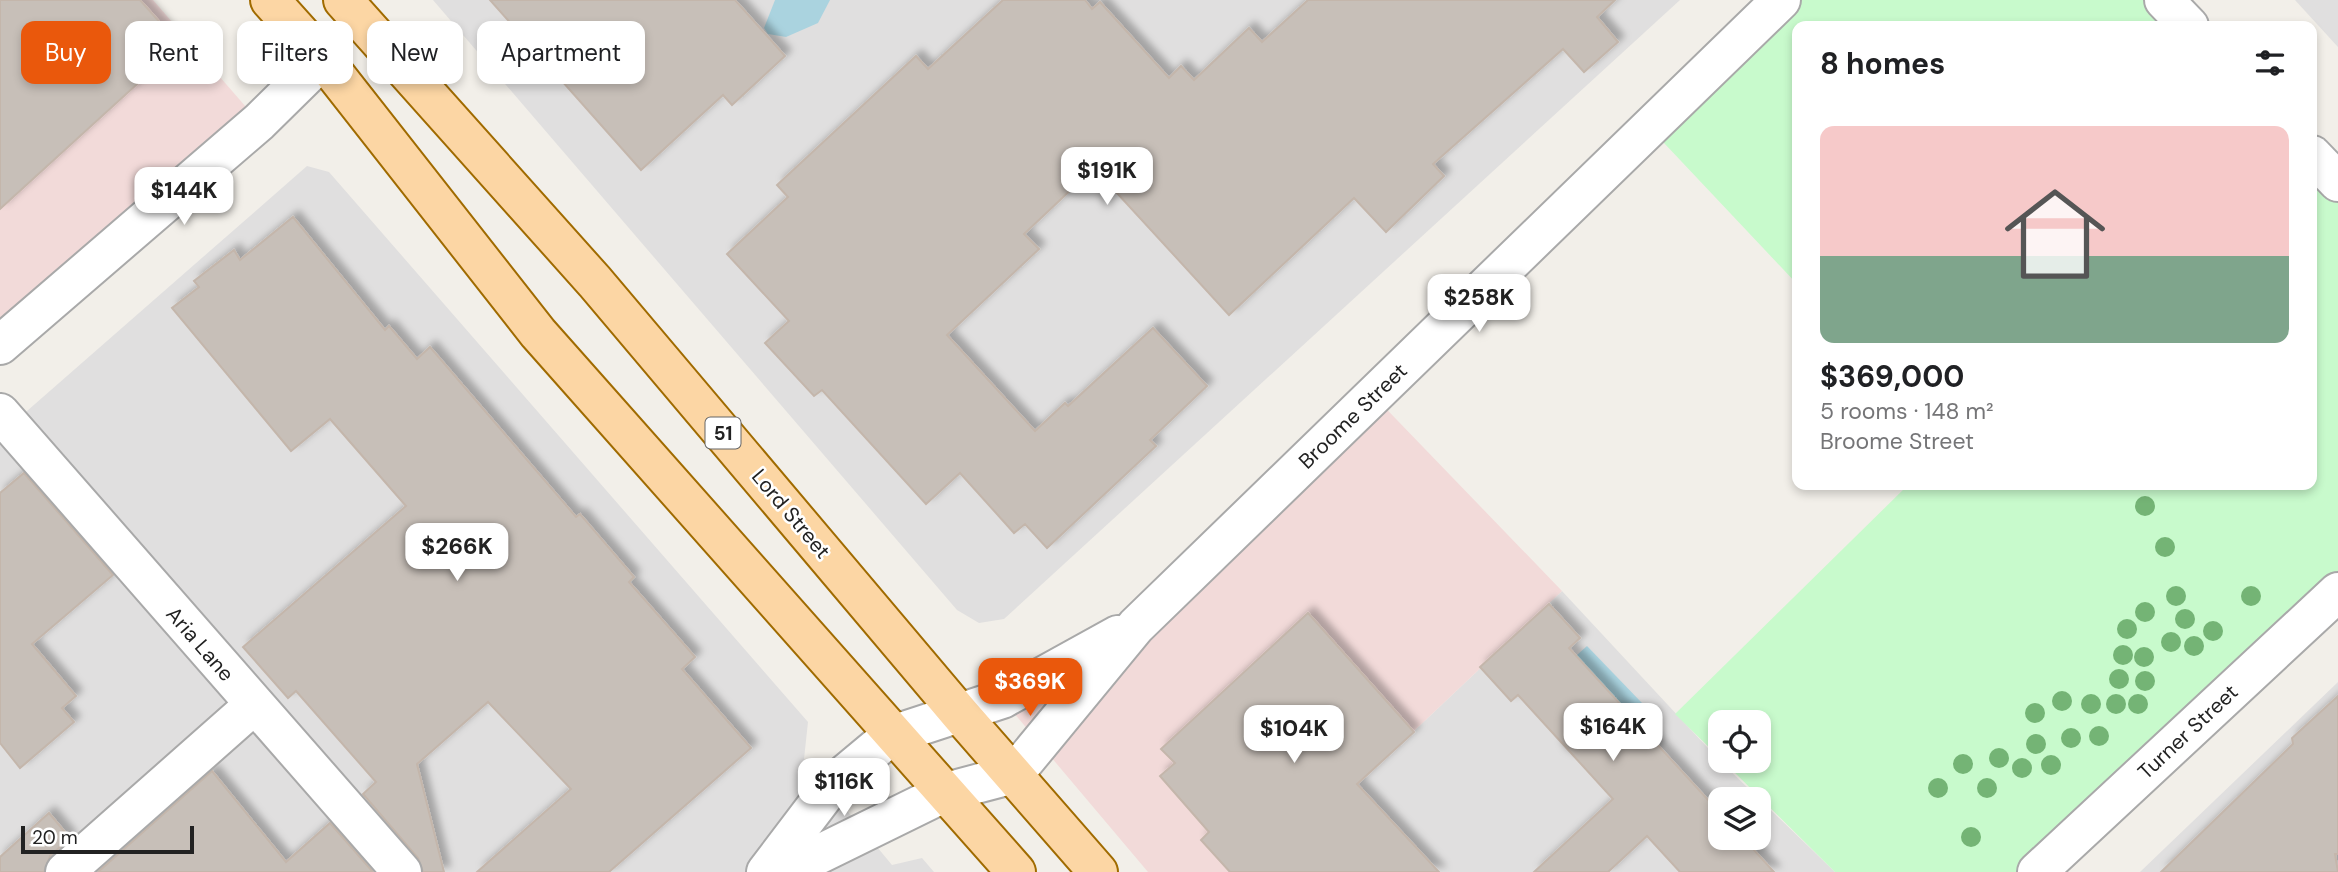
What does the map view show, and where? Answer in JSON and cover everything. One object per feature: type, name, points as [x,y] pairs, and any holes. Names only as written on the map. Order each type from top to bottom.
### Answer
[{"type":"main road","points":[[270,0],[289,21]]},
{"type":"main road","name":"Lord Street","points":[[343,0],[596,282],[960,714],[1098,872]]},
{"type":"main road","points":[[343,84],[538,333],[1016,872]]},
{"type":"street","name":"Broome Street","points":[[1014,774],[1136,626],[1781,0]]},
{"type":"street","points":[[2164,0],[2184,21]]},
{"type":"street","points":[[0,345],[259,122],[298,84]]},
{"type":"street","points":[[2317,160],[2338,182]]},
{"type":"street","name":"Aria Lane","points":[[0,413],[402,872]]},
{"type":"street","name":"Turner Street","points":[[2037,872],[2338,592]]},
{"type":"street","name":"Broome Street","points":[[892,735],[1002,699],[1136,626]]},
{"type":"street","points":[[65,872],[254,705]]},
{"type":"street","points":[[766,872],[832,785],[892,735]]},
{"type":"street","points":[[783,872],[946,792],[1014,774]]},
{"type":"shaded area","points":[[0,0],[153,0],[171,21],[125,21],[125,84],[223,84],[223,81],[259,122],[0,345]]},
{"type":"shaded area","points":[[433,0],[1680,0],[1004,619],[979,623],[957,610],[505,84],[645,84],[645,21],[477,21],[477,51],[463,35],[463,21],[451,21]]},
{"type":"shaded area","points":[[2295,0],[2338,0],[2338,47],[2317,21]]},
{"type":"shaded area","points":[[307,166],[329,172],[808,722],[804,759],[892,865],[922,858],[934,872],[0,872],[0,413],[11,425]]},
{"type":"shaded area","points":[[1369,391],[1562,591],[1265,872],[1148,872],[1002,699],[1136,626]]},
{"type":"shaded area","points":[[1562,591],[1708,748],[1708,773],[1732,773],[1747,787],[1708,787],[1708,850],[1771,850],[1771,810],[1835,872],[1265,872]]},
{"type":"shaded area","points":[[2338,682],[2338,872],[2140,872]]},
{"type":"green space","points":[[1781,0],[2164,0],[2184,21],[1792,21],[1792,279],[1648,126]]},
{"type":"green space","points":[[2317,160],[2338,182],[2338,592],[2037,872],[1835,872],[1771,809],[1771,787],[1749,787],[1735,773],[1771,773],[1771,710],[1708,710],[1708,746],[1675,714],[1903,490],[2317,490]]},
{"type":"water","points":[[775,0],[830,0],[818,23],[786,37],[768,34],[764,28]]},
{"type":"water","points":[[1587,646],[1642,703],[1621,723],[1566,665]]},
{"type":"building","points":[[0,0],[140,0],[159,21],[125,21],[125,84],[137,84],[0,209]]},
{"type":"building","points":[[490,0],[735,0],[785,56],[732,105],[723,95],[641,170],[565,84],[645,84],[645,21],[509,21]]},
{"type":"building","points":[[1003,0],[1085,0],[1092,9],[1100,2],[1169,78],[1181,66],[1194,80],[1249,28],[1262,42],[1308,0],[1615,0],[1597,17],[1618,42],[1584,72],[1563,49],[1433,164],[1444,176],[1386,232],[1354,198],[1229,315],[1094,168],[1024,234],[1039,249],[947,335],[1035,431],[1065,403],[1068,406],[1153,328],[1207,386],[1150,440],[1156,446],[1047,548],[1025,524],[1014,533],[960,473],[926,504],[822,390],[814,396],[765,343],[789,321],[727,254],[788,197],[777,185],[916,56],[928,69]]},
{"type":"building","points":[[293,217],[385,330],[389,326],[417,359],[430,347],[576,517],[580,514],[634,577],[629,582],[695,657],[682,669],[751,748],[609,872],[477,872],[571,789],[488,702],[417,764],[444,872],[423,872],[418,858],[363,794],[376,782],[296,691],[288,698],[243,647],[406,506],[330,419],[291,451],[172,308],[199,287],[194,281],[234,250],[240,260]]},
{"type":"building","points":[[24,473],[113,575],[32,644],[76,696],[62,708],[74,722],[20,768],[0,743],[0,493]]},
{"type":"building","points":[[1549,604],[1580,638],[1569,648],[1708,800],[1708,850],[1754,850],[1774,872],[1680,872],[1647,836],[1608,872],[1534,872],[1613,799],[1518,695],[1511,701],[1480,667]]},
{"type":"building","points":[[1308,613],[1414,732],[1357,784],[1439,872],[1230,872],[1201,840],[1209,832],[1160,776],[1175,763],[1161,749]]},
{"type":"building","points":[[2338,696],[2338,854],[2335,854],[2338,872],[2161,872],[2293,744],[2292,738]]},
{"type":"building","points":[[212,771],[286,862],[330,823],[373,872],[98,872]]},
{"type":"building","points":[[49,813],[70,838],[50,856],[44,872],[0,872],[0,857]]}]
